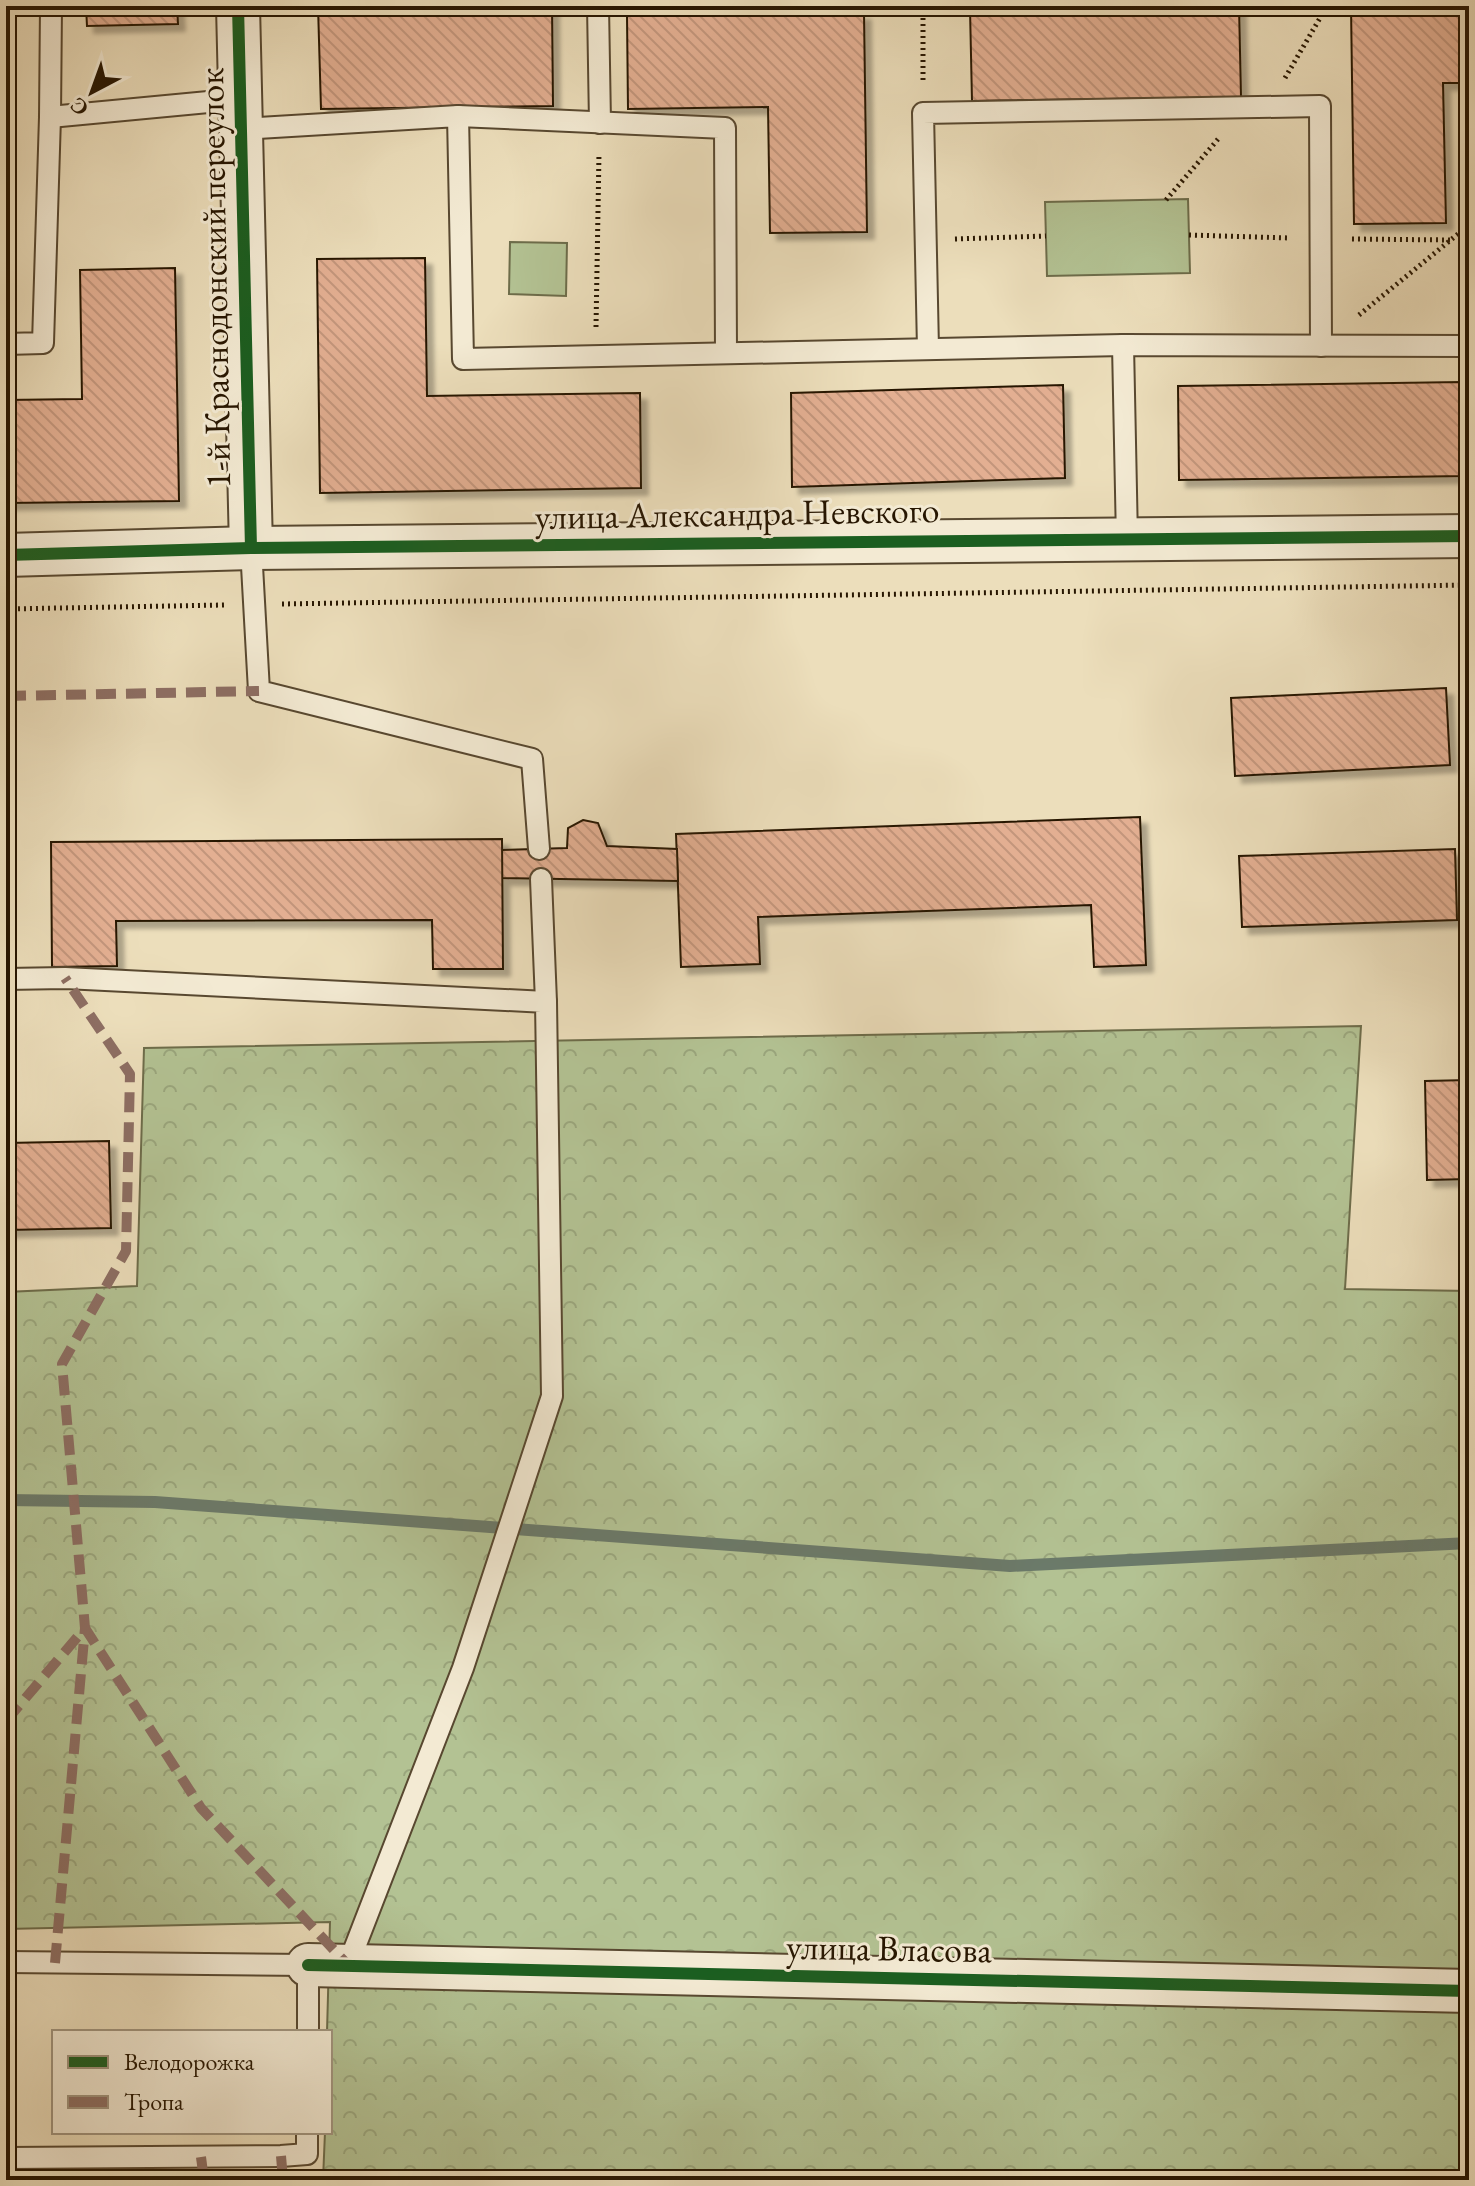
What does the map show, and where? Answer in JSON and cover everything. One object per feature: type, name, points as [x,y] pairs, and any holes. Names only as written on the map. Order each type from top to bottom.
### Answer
[{"type":"street","name":"1-й Краснодонский переулок","points":[[238,6],[251,548]]},
{"type":"street","name":"улица Александра Невского","points":[[6,555],[251,548],[1469,536]]},
{"type":"street","name":"улица Власова","points":[[328,1965],[1469,1991]]},
{"type":"lane","points":[[6,344],[43,343],[51,6]]},
{"type":"lane","points":[[598,6],[600,123]]},
{"type":"lane","points":[[928,349],[923,113],[1320,106],[1321,346]]},
{"type":"lane","points":[[50,117],[240,114],[458,116],[725,128],[726,353]]},
{"type":"lane","points":[[458,116],[463,359],[1123,345],[1469,346]]},
{"type":"lane","points":[[1123,345],[1127,540]]},
{"type":"lane","points":[[251,548],[259,691],[532,759],[539,849]]},
{"type":"lane","points":[[309,2030],[328,1965],[463,1668],[552,1396],[541,879]]},
{"type":"lane","points":[[6,979],[65,978],[546,1002]]},
{"type":"lane","points":[[6,1962],[328,1965]]},
{"type":"lane","points":[[6,2158],[307,2154],[307,2134]]},
{"type":"path","points":[[923,6],[923,113]]},
{"type":"path","points":[[1268,107],[1327,6]]},
{"type":"path","points":[[1166,200],[1246,107]]},
{"type":"path","points":[[595,356],[600,123]]},
{"type":"path","points":[[1321,346],[1469,225]]},
{"type":"path","points":[[1189,235],[1451,240]]},
{"type":"path","points":[[926,240],[1046,236]]},
{"type":"path","points":[[6,609],[1469,585]]},
{"type":"green space","points":[[1188,199],[1190,273],[1047,276],[1045,202]]},
{"type":"green space","points":[[510,242],[567,243],[566,296],[509,294]]},
{"type":"green space","points":[[1361,1026],[1345,1289],[1469,1291],[1469,2180],[323,2180],[325,2134],[332,2134],[332,2030],[327,2030],[330,1922],[6,1929],[6,1292],[137,1286],[144,1048]]},
{"type":"building","points":[[86,6],[177,6],[178,24],[87,26]]},
{"type":"building","points":[[318,6],[353,6],[353,15],[454,13],[454,6],[552,6],[553,106],[321,109]]},
{"type":"building","points":[[1239,6],[1241,97],[972,101],[970,9]]},
{"type":"building","points":[[1351,6],[1469,6],[1469,83],[1443,83],[1446,223],[1354,224]]},
{"type":"building","points":[[864,13],[867,232],[770,233],[768,107],[628,109],[627,16]]},
{"type":"building","points":[[425,258],[427,396],[640,393],[641,488],[320,493],[317,259]]},
{"type":"building","points":[[175,268],[179,501],[6,503],[6,400],[82,399],[80,270]]},
{"type":"building","points":[[1461,382],[1463,476],[1179,480],[1178,386]]},
{"type":"building","points":[[1063,385],[1065,478],[792,487],[791,393]]},
{"type":"building","points":[[1446,688],[1450,765],[1235,776],[1231,698]]},
{"type":"building","points":[[1140,817],[1146,965],[1094,967],[1091,905],[758,917],[760,964],[681,967],[676,834]]},
{"type":"building","points":[[583,820],[598,823],[607,846],[677,849],[678,881],[502,878],[502,850],[567,848],[568,828]]},
{"type":"building","points":[[502,839],[503,969],[433,969],[432,920],[116,921],[117,966],[52,967],[51,842]]},
{"type":"building","points":[[1455,849],[1457,920],[1242,927],[1239,856]]},
{"type":"building","points":[[1469,1080],[1469,1179],[1427,1180],[1425,1081]]},
{"type":"building","points":[[109,1141],[111,1228],[6,1230],[6,1143]]},
{"type":"building","points":[[785,2176],[785,2180],[600,2179]]},
{"type":"waterway","points":[[6,1500],[155,1502],[1010,1566],[1469,1543]]},
{"type":"marked path","points":[[6,696],[259,691]]},
{"type":"marked path","points":[[55,1963],[85,1628],[62,1364],[126,1251],[130,1074],[65,978]]},
{"type":"marked path","points":[[6,1721],[85,1628],[201,1808],[348,1965]]},
{"type":"marked path","points":[[281,2156],[283,2180]]},
{"type":"marked path","points":[[201,2157],[204,2180]]},
{"type":"cycle path","points":[[238,6],[251,548]]},
{"type":"cycle path","points":[[6,555],[251,548],[1469,536]]},
{"type":"cycle path","points":[[308,1965],[1469,1991]]}]
